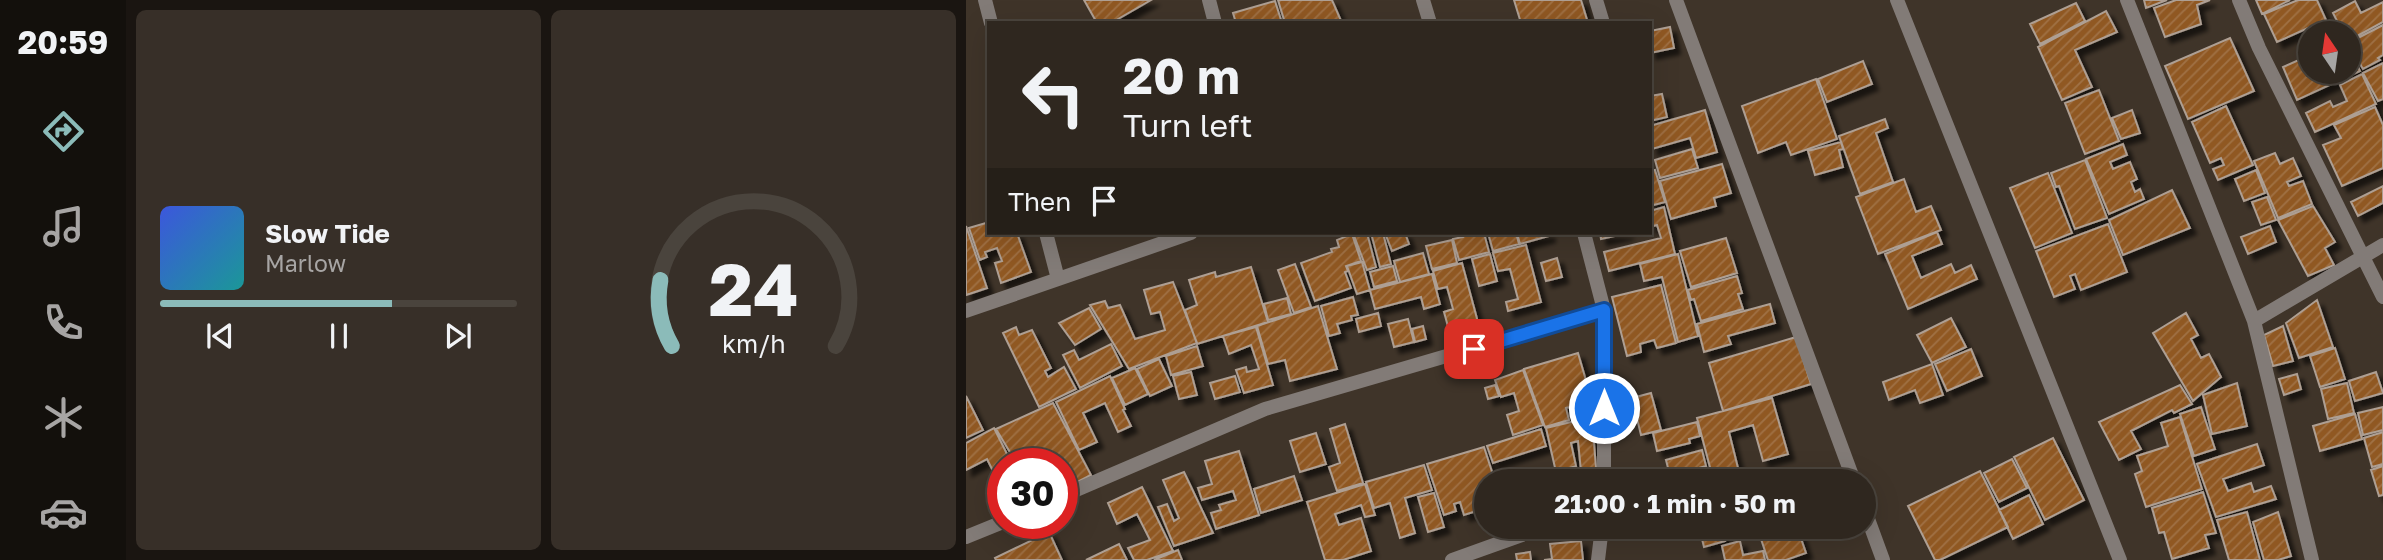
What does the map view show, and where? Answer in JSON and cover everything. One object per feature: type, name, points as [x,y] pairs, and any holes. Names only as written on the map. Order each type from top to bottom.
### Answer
[{"type":"street","points":[[985,0],[990,21]]},
{"type":"street","points":[[1209,0],[1214,21]]},
{"type":"street","points":[[1423,0],[1429,21]]},
{"type":"street","points":[[1595,0],[1603,21]]},
{"type":"street","points":[[1676,0],[1850,469]]},
{"type":"street","points":[[1897,0],[2120,560]]},
{"type":"street","points":[[2127,0],[2254,321],[2312,560]]},
{"type":"street","points":[[2239,0],[2259,48],[2383,297]]},
{"type":"street","points":[[1047,235],[1058,279]]},
{"type":"street","points":[[966,311],[1185,235]]},
{"type":"street","points":[[1585,235],[1604,310],[1604,469]]},
{"type":"street","points":[[2254,321],[2383,245]]},
{"type":"street","points":[[1078,489],[1265,409],[1604,310]]},
{"type":"street","points":[[966,537],[987,528]]},
{"type":"street","points":[[1452,560],[1511,539]]},
{"type":"street","points":[[1598,560],[1600,539]]},
{"type":"street","points":[[1875,539],[1883,560]]},
{"type":"building","points":[[1084,0],[1151,0],[1114,21],[1096,21]]},
{"type":"building","points":[[1278,0],[1332,0],[1341,21],[1284,21]]},
{"type":"building","points":[[1514,0],[1581,0],[1587,21],[1520,21]]},
{"type":"building","points":[[2144,0],[2167,0],[2146,8]]},
{"type":"building","points":[[2176,0],[2210,0],[2197,5],[2201,24],[2165,37],[2154,8]]},
{"type":"building","points":[[2256,0],[2290,0],[2262,14]]},
{"type":"building","points":[[2298,0],[2317,0],[2326,20],[2298,21],[2298,33],[2277,42],[2264,14]]},
{"type":"building","points":[[1275,1],[1281,21],[1235,21],[1233,13]]},
{"type":"building","points":[[2355,1],[2361,13],[2383,2],[2383,22],[2361,34],[2361,21],[2337,21],[2333,13]]},
{"type":"building","points":[[2076,3],[2085,21],[2040,44],[2030,24]]},
{"type":"building","points":[[2106,11],[2117,32],[2075,50],[2092,87],[2062,100],[2038,47]]},
{"type":"building","points":[[2383,25],[2383,55],[2378,58],[2380,60],[2363,69],[2361,66],[2361,36]]},
{"type":"building","points":[[1670,27],[1674,48],[1652,53],[1652,31]]},
{"type":"building","points":[[2230,38],[2254,91],[2188,119],[2165,66]]},
{"type":"building","points":[[2298,60],[2298,84],[2332,84],[2297,100],[2283,67]]},
{"type":"building","points":[[1863,61],[1872,84],[1827,102],[1818,79]]},
{"type":"building","points":[[2383,63],[2383,99],[2378,101],[2363,73]]},
{"type":"building","points":[[2361,74],[2376,104],[2315,132],[2306,113],[2330,101],[2333,107],[2347,101],[2340,85],[2361,84]]},
{"type":"building","points":[[1816,79],[1837,139],[1791,155],[1786,142],[1758,153],[1742,106]]},
{"type":"building","points":[[2099,90],[2119,141],[2085,154],[2065,103]]},
{"type":"building","points":[[1662,94],[1667,117],[1652,121],[1652,96]]},
{"type":"building","points":[[2226,106],[2253,165],[2218,180],[2213,169],[2224,165],[2221,158],[2210,163],[2192,122]]},
{"type":"building","points":[[2375,107],[2383,125],[2383,168],[2342,186],[2323,145],[2341,138],[2334,125]]},
{"type":"building","points":[[1705,110],[1717,152],[1696,158],[1690,138],[1652,149],[1652,125]]},
{"type":"building","points":[[2132,110],[2140,133],[2121,139],[2112,118]]},
{"type":"building","points":[[1885,119],[1888,128],[1876,133],[1893,182],[1860,194],[1839,136]]},
{"type":"building","points":[[1841,142],[1843,149],[1839,150],[1843,167],[1815,175],[1808,151]]},
{"type":"building","points":[[2123,144],[2127,155],[2110,162],[2113,169],[2130,162],[2137,179],[2131,182],[2135,192],[2140,189],[2144,199],[2109,214],[2086,159]]},
{"type":"building","points":[[1692,149],[1698,168],[1660,178],[1655,160]]},
{"type":"building","points":[[2275,153],[2280,164],[2293,158],[2301,176],[2287,182],[2289,186],[2303,181],[2312,204],[2278,218],[2254,161]]},
{"type":"building","points":[[2085,160],[2107,218],[2075,229],[2059,186],[2056,187],[2051,173]]},
{"type":"building","points":[[1722,164],[1731,193],[1714,198],[1716,206],[1671,219],[1660,181]]},
{"type":"building","points":[[1655,170],[1665,202],[1652,205],[1652,171]]},
{"type":"building","points":[[2256,170],[2265,193],[2244,201],[2235,179]]},
{"type":"building","points":[[2048,173],[2072,233],[2035,248],[2010,188]]},
{"type":"building","points":[[1904,179],[1916,212],[1931,206],[1941,230],[1878,254],[1856,197]]},
{"type":"building","points":[[2383,186],[2383,203],[2358,216],[2351,202]]},
{"type":"building","points":[[2172,190],[2190,228],[2123,255],[2109,220]]},
{"type":"building","points":[[2267,197],[2276,220],[2261,225],[2252,202]]},
{"type":"building","points":[[2313,206],[2335,242],[2325,248],[2334,265],[2308,276],[2278,220]]},
{"type":"building","points":[[1664,207],[1675,254],[1609,271],[1604,252],[1661,238],[1657,225],[1652,226],[1652,210]]},
{"type":"building","points":[[987,223],[987,235],[1018,235],[1031,272],[1001,283],[995,263],[1002,261],[997,248],[985,252],[987,257],[980,260],[969,228]]},
{"type":"building","points":[[2108,224],[2127,272],[2081,290],[2075,274],[2070,276],[2075,289],[2054,297],[2036,251]]},
{"type":"building","points":[[966,226],[987,288],[966,295]]},
{"type":"building","points":[[2270,226],[2276,242],[2248,254],[2241,237]]},
{"type":"building","points":[[1937,232],[1942,244],[1912,256],[1921,278],[1951,264],[1955,273],[1971,265],[1977,279],[1908,309],[1885,254]]},
{"type":"building","points":[[1352,235],[1361,261],[1346,266],[1348,271],[1345,272],[1351,288],[1315,301],[1301,263],[1332,252],[1331,249],[1339,247],[1337,240]]},
{"type":"building","points":[[1354,235],[1368,235],[1376,267],[1367,270]]},
{"type":"building","points":[[1372,235],[1384,235],[1391,264],[1380,267]]},
{"type":"building","points":[[1386,235],[1406,235],[1409,244],[1392,251]]},
{"type":"building","points":[[1485,235],[1489,252],[1459,260],[1453,239]]},
{"type":"building","points":[[1489,235],[1517,235],[1519,244],[1493,251]]},
{"type":"building","points":[[1518,235],[1549,235],[1549,236],[1520,244]]},
{"type":"building","points":[[1600,235],[1619,235],[1601,239]]},
{"type":"building","points":[[1726,238],[1737,273],[1691,287],[1680,251]]},
{"type":"building","points":[[1452,240],[1457,263],[1432,269],[1426,246]]},
{"type":"building","points":[[1526,245],[1541,302],[1508,311],[1506,302],[1518,299],[1510,269],[1498,271],[1493,253]]},
{"type":"building","points":[[1423,253],[1429,274],[1400,282],[1394,261]]},
{"type":"building","points":[[1490,254],[1497,281],[1479,286],[1472,259]]},
{"type":"building","points":[[1678,254],[1698,336],[1678,342],[1662,277],[1644,281],[1640,264]]},
{"type":"building","points":[[1557,258],[1562,277],[1546,281],[1541,263]]},
{"type":"building","points":[[1362,262],[1370,290],[1357,294],[1347,266]]},
{"type":"building","points":[[1462,263],[1479,326],[1450,334],[1444,312],[1453,309],[1447,287],[1438,289],[1433,271]]},
{"type":"building","points":[[1295,264],[1311,307],[1294,313],[1278,270]]},
{"type":"building","points":[[1393,266],[1397,281],[1374,287],[1370,272]]},
{"type":"building","points":[[1251,267],[1268,322],[1197,344],[1185,310],[1197,305],[1189,280],[1215,272],[1216,277]]},
{"type":"building","points":[[1432,274],[1440,304],[1424,309],[1421,297],[1375,309],[1370,290]]},
{"type":"building","points":[[1737,276],[1742,293],[1738,294],[1743,309],[1701,321],[1688,290]]},
{"type":"building","points":[[1173,282],[1197,343],[1129,369],[1090,305],[1105,301],[1108,308],[1120,305],[1135,339],[1165,330],[1160,312],[1151,314],[1144,290]]},
{"type":"building","points":[[1661,285],[1676,343],[1657,348],[1654,340],[1640,344],[1641,352],[1627,356],[1612,297]]},
{"type":"building","points":[[1353,297],[1358,315],[1351,316],[1352,320],[1337,324],[1340,333],[1329,336],[1321,306]]},
{"type":"building","points":[[1287,298],[1291,314],[1268,320],[1264,304]]},
{"type":"building","points":[[2317,300],[2333,347],[2299,358],[2286,323]]},
{"type":"building","points":[[1770,304],[1775,323],[1728,336],[1731,344],[1704,352],[1697,324]]},
{"type":"building","points":[[1318,306],[1337,369],[1290,381],[1285,360],[1268,364],[1257,326]]},
{"type":"building","points":[[1089,308],[1101,329],[1075,345],[1059,323]]},
{"type":"building","points":[[1378,313],[1381,326],[1359,332],[1356,319]]},
{"type":"building","points":[[2186,313],[2198,335],[2191,339],[2201,358],[2209,354],[2221,377],[2193,401],[2153,333]]},
{"type":"building","points":[[1951,318],[1966,347],[1932,363],[1917,335]]},
{"type":"building","points":[[1408,319],[1414,342],[1394,347],[1388,324]]},
{"type":"building","points":[[1423,326],[1426,339],[1415,342],[1412,329]]},
{"type":"building","points":[[2283,326],[2293,361],[2273,366],[2264,335]]},
{"type":"building","points":[[1016,327],[1019,335],[1032,330],[1051,368],[1045,371],[1048,377],[1064,367],[1076,389],[1039,407],[1003,333]]},
{"type":"building","points":[[1256,327],[1273,385],[1244,393],[1236,370],[1246,367],[1247,372],[1259,369],[1251,345],[1229,354],[1223,336]]},
{"type":"building","points":[[1796,337],[1811,384],[1723,411],[1709,363]]},
{"type":"building","points":[[1111,344],[1122,366],[1080,388],[1063,355],[1074,350],[1079,360]]},
{"type":"building","points":[[1197,346],[1203,366],[1171,375],[1166,356]]},
{"type":"building","points":[[2335,348],[2345,379],[2320,387],[2310,356]]},
{"type":"building","points":[[1971,349],[1982,376],[1947,391],[1935,364]]},
{"type":"building","points":[[1578,353],[1592,401],[1566,408],[1569,420],[1545,427],[1524,369]]},
{"type":"building","points":[[1159,359],[1172,386],[1150,396],[1137,369]]},
{"type":"building","points":[[1932,364],[1943,395],[1920,403],[1915,390],[1889,400],[1883,382]]},
{"type":"building","points":[[1135,368],[1148,394],[1125,405],[1112,378]]},
{"type":"building","points":[[1523,370],[1543,425],[1513,435],[1507,415],[1519,411],[1514,393],[1501,397],[1495,380]]},
{"type":"building","points":[[1191,372],[1197,395],[1179,399],[1173,376]]},
{"type":"building","points":[[2376,372],[2383,393],[2355,401],[2349,381]]},
{"type":"building","points":[[2297,374],[2301,389],[2284,395],[2279,379]]},
{"type":"building","points":[[1110,376],[1131,426],[1118,432],[1105,403],[1083,413],[1097,442],[1079,450],[1056,402]]},
{"type":"building","points":[[1235,376],[1240,392],[1215,399],[1210,383]]},
{"type":"building","points":[[2237,383],[2247,426],[2212,434],[2203,395]]},
{"type":"building","points":[[2347,383],[2354,413],[2328,419],[2321,389]]},
{"type":"building","points":[[1495,385],[1499,396],[1488,399],[1485,388]]},
{"type":"building","points":[[2180,385],[2192,404],[2174,413],[2172,410],[2131,431],[2141,449],[2119,460],[2099,422]]},
{"type":"building","points":[[1651,393],[1661,430],[1641,435],[1632,398]]},
{"type":"building","points":[[966,396],[983,430],[966,438]]},
{"type":"building","points":[[1772,398],[1788,454],[1763,461],[1753,425],[1729,432],[1738,468],[1710,469],[1697,418]]},
{"type":"building","points":[[1053,403],[1077,448],[1007,448],[996,429]]},
{"type":"building","points":[[2201,407],[2215,449],[2194,456],[2180,414]]},
{"type":"building","points":[[2383,407],[2383,430],[2363,435],[2358,413]]},
{"type":"building","points":[[2355,414],[2362,439],[2320,451],[2313,426]]},
{"type":"building","points":[[1592,417],[1596,469],[1581,469],[1578,441],[1571,443],[1576,466],[1570,469],[1555,469],[1546,428]]},
{"type":"building","points":[[2180,417],[2202,489],[2146,507],[2135,474],[2142,471],[2137,456],[2168,446],[2161,423]]},
{"type":"building","points":[[1697,422],[1700,436],[1689,439],[1690,443],[1657,451],[1653,433]]},
{"type":"building","points":[[1345,424],[1363,483],[1337,491],[1329,467],[1340,463],[1330,429]]},
{"type":"building","points":[[994,428],[1004,448],[987,448],[987,459],[966,470],[966,443]]},
{"type":"building","points":[[1541,429],[1546,446],[1493,463],[1487,446]]},
{"type":"building","points":[[2383,432],[2383,464],[2372,467],[2364,438]]},
{"type":"building","points":[[1316,433],[1326,464],[1300,472],[1290,441]]},
{"type":"building","points":[[2053,438],[2084,500],[2045,520],[2014,457]]},
{"type":"building","points":[[2257,444],[2264,465],[2223,479],[2228,491],[2251,483],[2254,492],[2271,486],[2276,499],[2216,517],[2197,464]]},
{"type":"building","points":[[1484,447],[1491,469],[1474,469],[1474,512],[1464,515],[1460,502],[1454,504],[1456,511],[1444,515],[1427,464]]},
{"type":"building","points":[[1078,450],[1091,475],[1078,482]]},
{"type":"building","points":[[1702,450],[1706,466],[1695,469],[1668,469],[1666,460]]},
{"type":"building","points":[[1239,451],[1259,515],[1216,529],[1211,513],[1221,510],[1219,505],[1236,500],[1233,491],[1202,500],[1198,488],[1212,484],[1205,461]]},
{"type":"building","points":[[2012,459],[2027,488],[1999,502],[1984,473]]},
{"type":"building","points":[[1424,465],[1432,490],[1405,498],[1415,533],[1400,538],[1390,503],[1374,508],[1366,482]]},
{"type":"building","points":[[2383,466],[2383,495],[2379,496],[2371,470]]},
{"type":"building","points":[[1980,471],[2008,527],[1935,560],[1908,506]]},
{"type":"building","points":[[1184,472],[1213,533],[1174,546],[1158,507],[1167,504],[1174,521],[1179,518],[1163,480]]},
{"type":"building","points":[[1294,476],[1302,500],[1261,513],[1254,489]]},
{"type":"building","points":[[1365,484],[1375,515],[1365,517],[1361,505],[1335,514],[1339,525],[1361,518],[1371,551],[1343,560],[1325,560],[1307,502]]},
{"type":"building","points":[[1142,487],[1173,551],[1147,560],[1134,560],[1128,548],[1150,540],[1137,514],[1117,524],[1108,503]]},
{"type":"building","points":[[2203,492],[2216,533],[2205,535],[2209,548],[2172,559],[2164,532],[2159,533],[2152,508]]},
{"type":"building","points":[[1434,493],[1444,527],[1428,532],[1418,497]]},
{"type":"building","points":[[2029,495],[2043,524],[2013,539],[1999,510]]},
{"type":"building","points":[[2247,512],[2260,560],[2229,560],[2217,520]]},
{"type":"building","points":[[2278,512],[2291,556],[2264,560],[2253,522]]},
{"type":"building","points":[[1034,539],[1052,539],[1062,560],[996,560],[995,558]]},
{"type":"building","points":[[1702,539],[1724,539],[1725,541],[1704,547]]},
{"type":"building","points":[[1761,539],[1801,539],[1806,553],[1786,560],[1768,560]]},
{"type":"building","points":[[1581,541],[1583,560],[1544,560],[1552,559],[1550,544]]},
{"type":"building","points":[[1740,541],[1743,555],[1763,551],[1765,560],[1725,560],[1722,546]]},
{"type":"building","points":[[1119,544],[1127,560],[1086,560]]},
{"type":"building","points":[[1178,550],[1182,560],[1154,560]]},
{"type":"building","points":[[1530,552],[1531,560],[1517,560],[1516,554]]},
{"type":"route","points":[[1474,349],[1604,310],[1604,408]]}]
